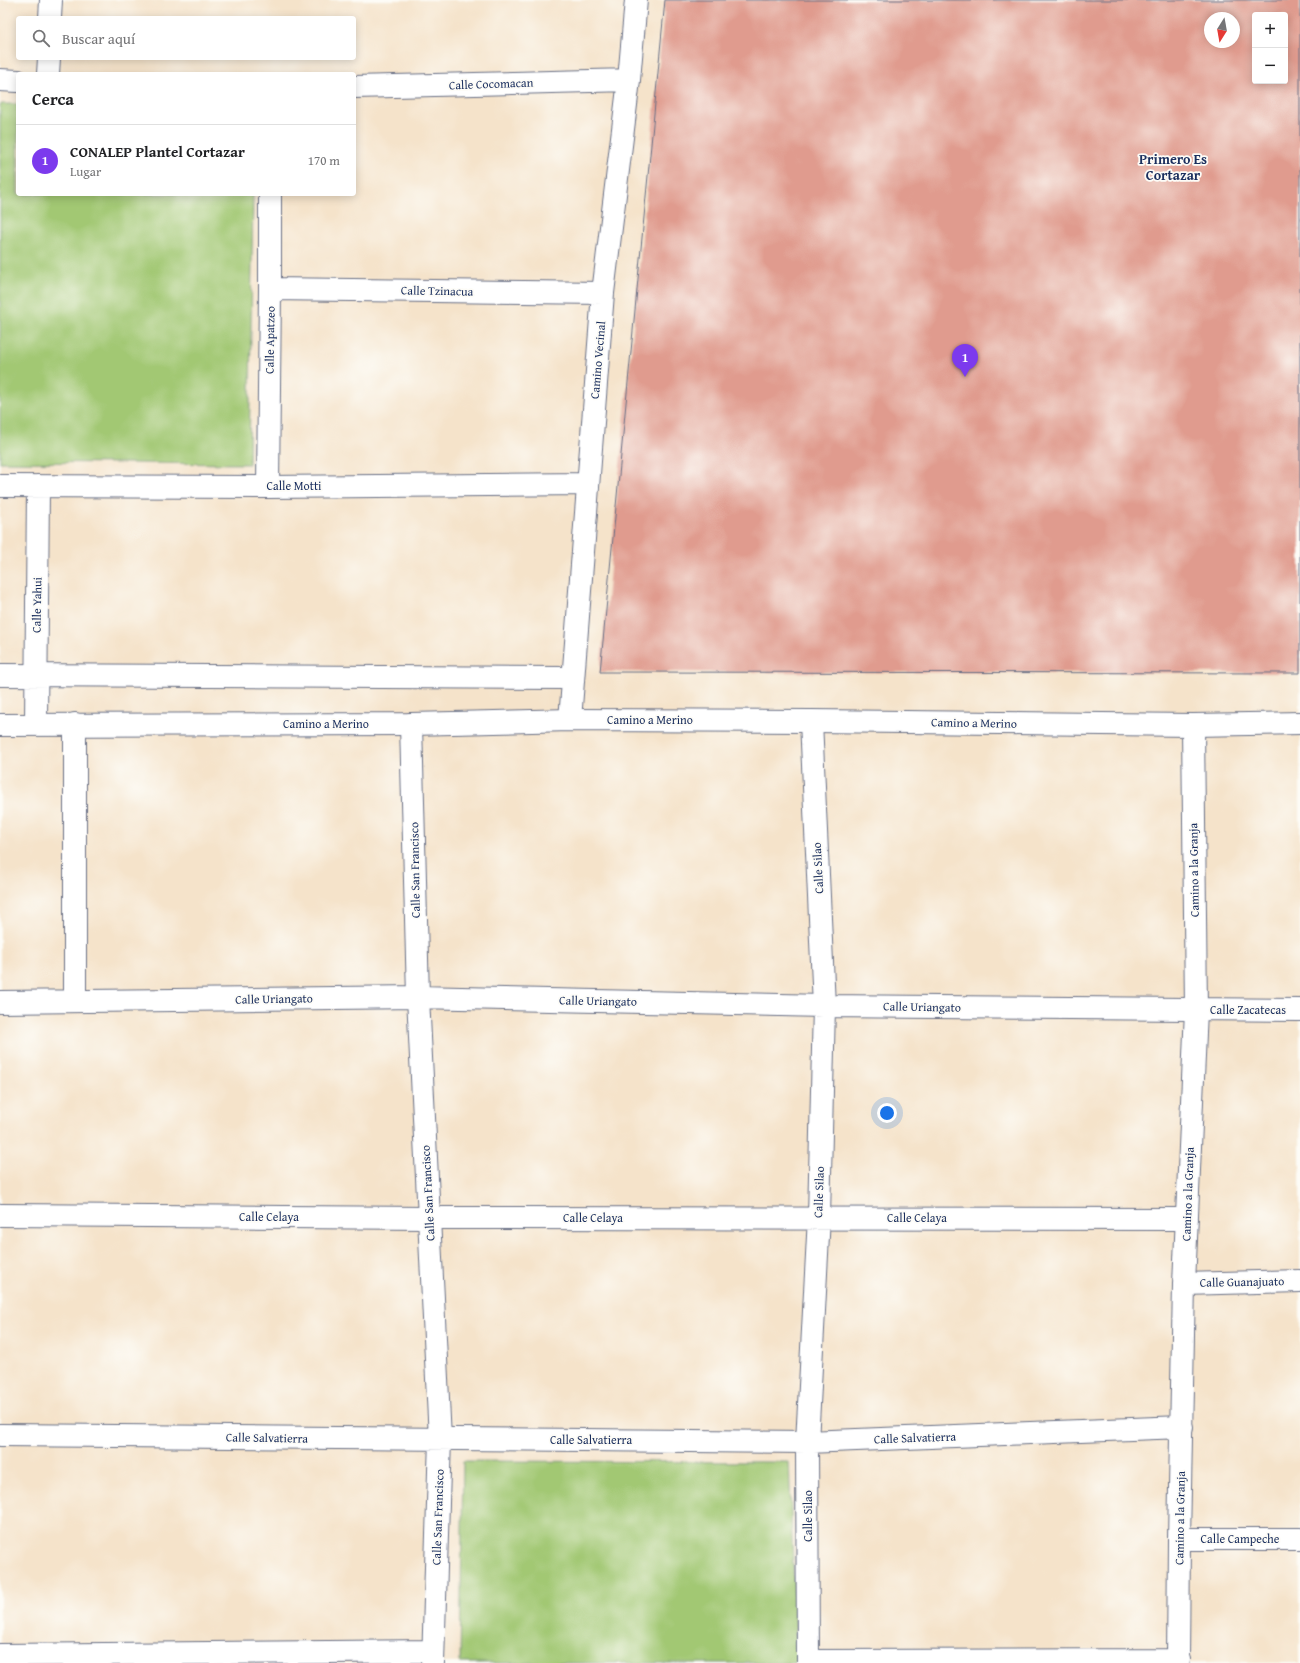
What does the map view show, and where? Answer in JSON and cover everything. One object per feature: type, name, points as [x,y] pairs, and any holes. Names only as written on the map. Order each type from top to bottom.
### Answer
[{"type":"street","points":[[50,16],[51,0]]},
{"type":"street","name":"Camino Vecinal","points":[[570,720],[603,293],[629,80],[636,0]]},
{"type":"street","points":[[48,72],[49,60]]},
{"type":"street","points":[[0,80],[16,81]]},
{"type":"street","name":"Calle Cocomacan","points":[[356,88],[629,80]]},
{"type":"street","name":"Calle Apatzeo","points":[[268,487],[270,196]]},
{"type":"street","name":"Calle Tzinacua","points":[[270,289],[603,293]]},
{"type":"street","name":"Calle Motti","points":[[0,486],[268,487],[588,484]]},
{"type":"street","name":"Calle Yahui","points":[[36,724],[38,486]]},
{"type":"street","points":[[0,675],[573,678]]},
{"type":"street","name":"Camino a Merino","points":[[0,725],[411,724],[570,720],[1193,725],[1300,723]]},
{"type":"street","name":"Calle Silao","points":[[808,1662],[807,1442],[819,1217],[824,1006],[811,721]]},
{"type":"street","points":[[75,724],[75,1001]]},
{"type":"street","name":"Calle San Francisco","points":[[411,724],[418,997],[440,1439],[433,1657]]},
{"type":"street","name":"Camino a la Granja","points":[[1178,1662],[1184,1284],[1196,1010],[1193,725]]},
{"type":"street","name":"Calle Uriangato","points":[[0,1002],[418,997],[824,1006],[1196,1010]]},
{"type":"street","name":"Calle Zacatecas","points":[[1196,1010],[1300,1010]]},
{"type":"street","name":"Calle Celaya","points":[[0,1215],[429,1218],[819,1217],[1187,1219]]},
{"type":"street","name":"Calle Guanajuato","points":[[1184,1284],[1300,1281]]},
{"type":"street","name":"Calle Salvatierra","points":[[0,1435],[807,1442],[1182,1427]]},
{"type":"street","name":"Calle Campeche","points":[[1179,1539],[1300,1539]]},
{"type":"street","points":[[0,1655],[433,1657]]},
{"type":"street","points":[[808,1662],[1178,1662]]},
{"type":"green space","points":[[0,104],[16,104],[16,196],[253,196],[249,464],[0,462]]},
{"type":"green space","points":[[463,1461],[789,1462],[797,1663],[460,1663]]},
{"type":"building","points":[[665,0],[1300,0],[1300,673],[600,672]]},
{"type":"place","name":"CONALEP Plantel Cortazar","points":[[965,377]]},
{"type":"district","name":"Primero Es Cortazar","points":[[1173,168]]}]
